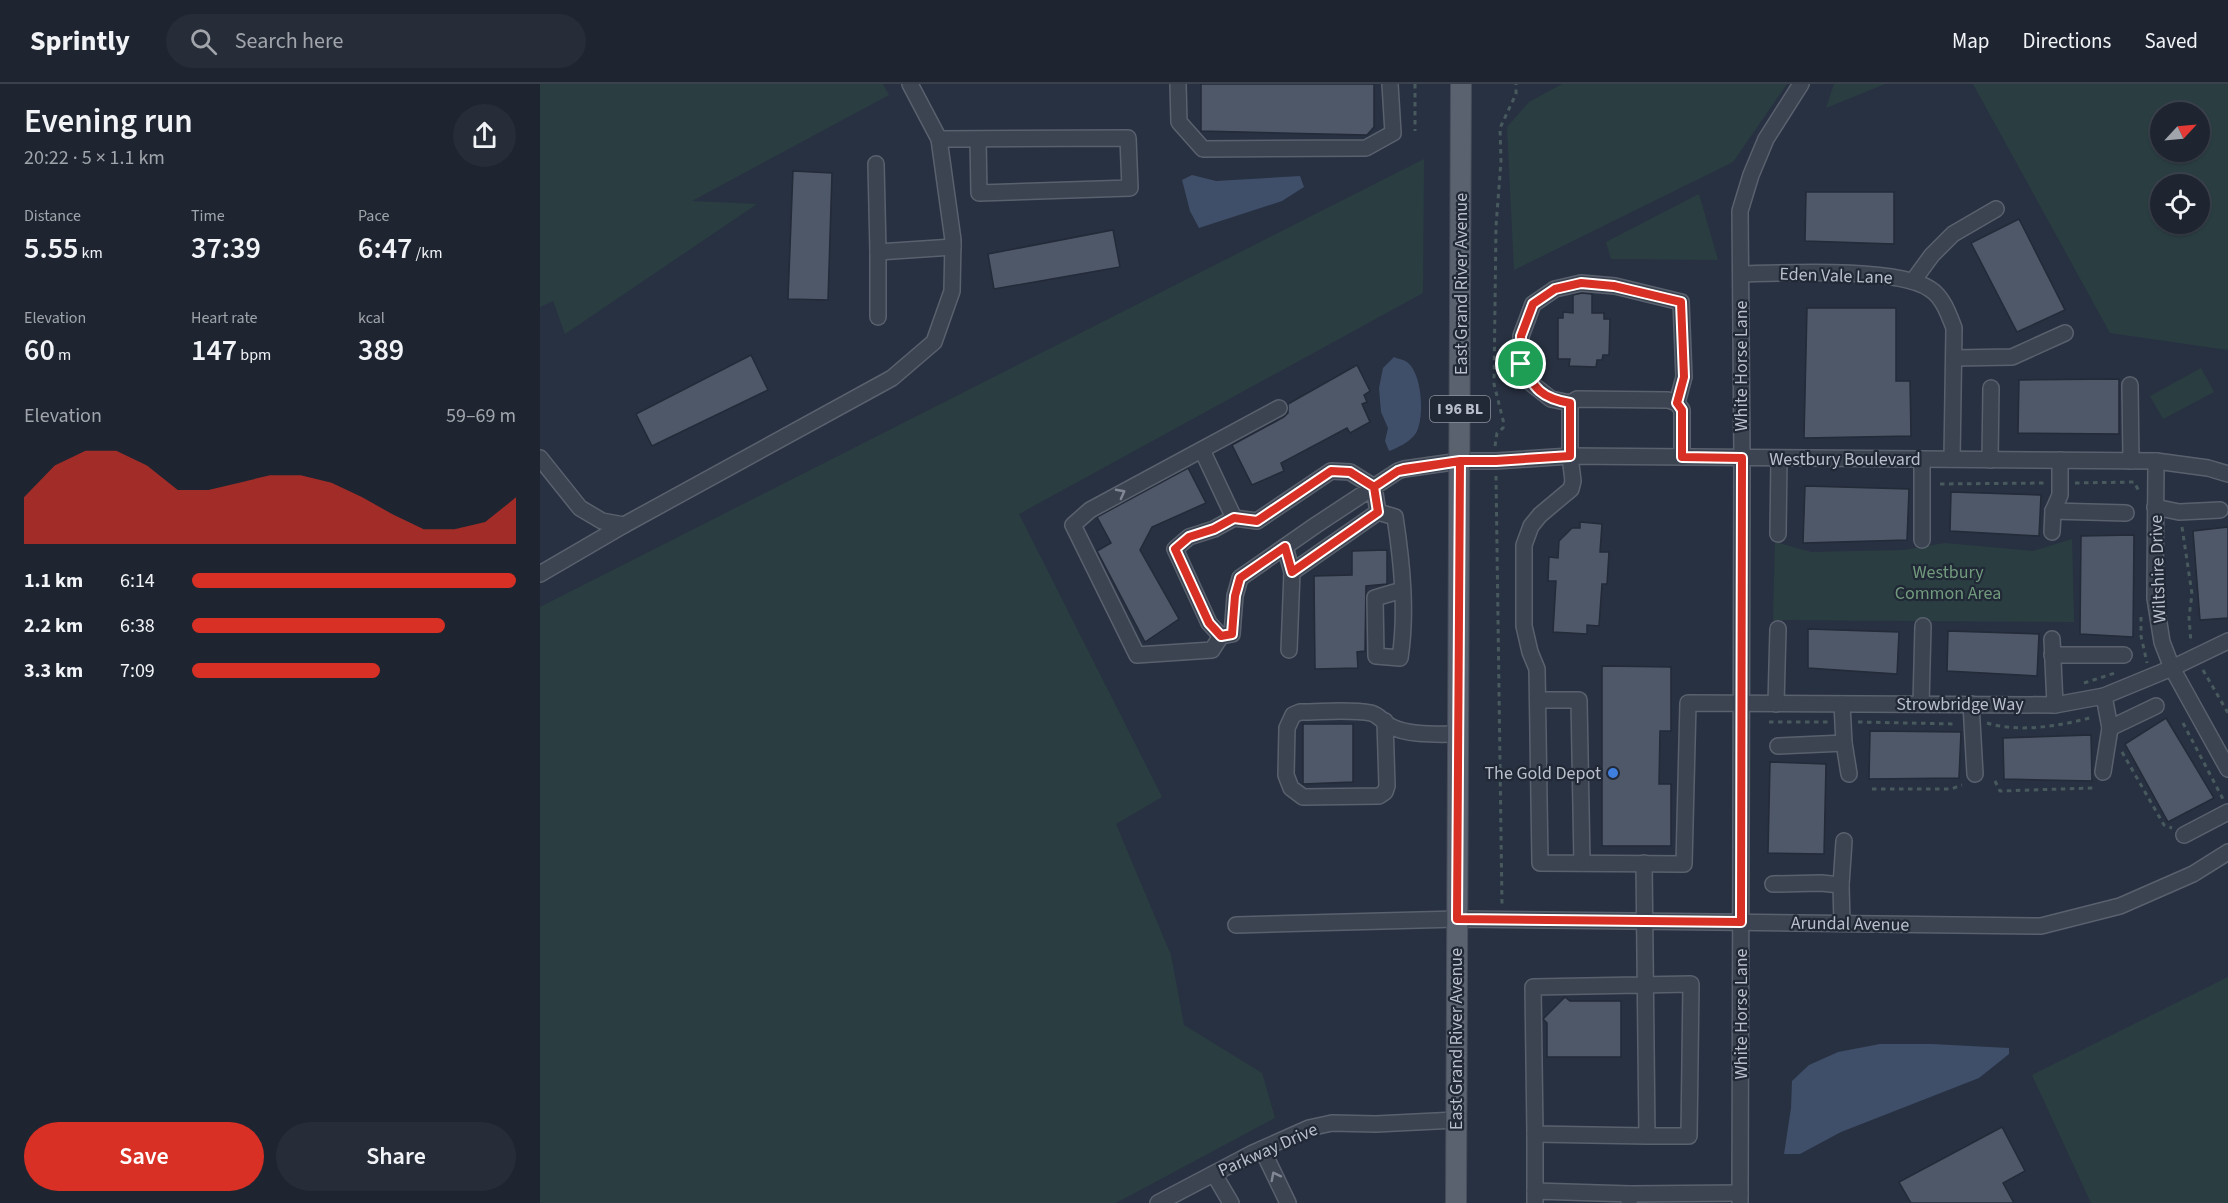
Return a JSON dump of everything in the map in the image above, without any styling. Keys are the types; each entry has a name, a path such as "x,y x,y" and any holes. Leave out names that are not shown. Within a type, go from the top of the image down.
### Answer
{"main road":[{"name":"East Grand River Avenue","path":"1456,1203 1460,734 1461,84"}],"street":[{"path":"540,574 624,525 892,378 934,342 952,291 953,247 939,139 910,84"},
{"path":"1178,84 1179,122 1203,149 1366,148 1393,133 1390,84"},
{"name":"White Horse Lane","path":"1740,1198 1742,458 1740,210 1766,139 1801,84"},
{"path":"939,139 1128,138 1130,188 979,193 978,139"},
{"path":"876,164 878,316"},
{"path":"1913,281 1932,255 1953,234 1996,209"},
{"path":"878,252 953,247"},
{"name":"Eden Vale Lane","path":"1741,273 1834,273 1887,276 1913,281 1931,289 1947,310 1954,328 1952,459"},
{"path":"1569,406 1551,399 1532,384 1521,364 1521,336 1533,304 1555,289 1581,283 1614,286 1681,302 1684,377 1677,403"},
{"path":"1955,358 2012,357 2065,333"},
{"path":"2130,385 2131,460"},
{"path":"1990,460 1991,388"},
{"path":"1647,1136 1644,863 1540,863 1538,669 1530,652 1524,626 1524,545 1540,514 1571,489 1573,481 1569,406 1577,399 1668,400 1677,403 1682,410 1682,457"},
{"path":"1279,408 1090,510 1073,525 1137,655 1212,650 1221,636 1209,623 1175,549 1189,537 1214,529 1234,518 1257,521 1331,471 1350,472 1374,487 1378,512"},
{"path":"1202,450 1234,518"},
{"name":"Westbury Boulevard","path":"1221,636 1232,634 1235,596 1240,578 1398,471 1460,461 1570,456 2131,460 2208,468 2228,474"},
{"path":"540,458 580,508 602,521 624,525"},
{"path":"1778,534 1779,458"},
{"path":"1922,459 1922,540"},
{"path":"2052,532 2053,511 2060,495 2060,460"},
{"name":"Wiltshire Drive","path":"2156,461 2155,598 2162,642 2172,668 2228,769"},
{"path":"2155,507 2179,512 2220,510"},
{"path":"2053,511 2126,513"},
{"path":"1292,572 1378,512"},
{"path":"1378,512 1395,517 1402,563 1402,590"},
{"path":"1285,547 1292,572 1289,650"},
{"path":"1921,704 1923,626"},
{"path":"1776,704 1779,629"},
{"path":"2052,639 2055,705"},
{"name":"Strowbridge Way","path":"1644,863 1683,864 1688,703 2055,705 2104,696 2172,668 2228,641"},
{"path":"2052,655 2125,662"},
{"path":"2103,772 2110,728 2104,696"},
{"path":"1538,700 1579,700 1582,863"},
{"path":"1842,704 1848,774"},
{"path":"1971,704 1975,774"},
{"path":"2110,728 2157,706"},
{"path":"1385,722 1388,778 1384,792 1380,796 1303,797 1291,788 1286,775 1287,728 1293,715 1300,712 1365,712 1373,714 1385,722 1390,726 1422,734 1460,734"},
{"path":"1778,746 1844,743"},
{"path":"2179,832 2228,812"},
{"path":"1842,923 1841,885 1845,841"},
{"name":"Arundal Avenue","path":"1236,925 1502,919 2041,926 2120,906 2193,874 2228,852"},
{"path":"1773,884 1841,885"},
{"path":"1535,1134 1689,1136 1691,984 1533,987 1535,1197 1740,1198"},
{"name":"Parkway Drive","path":"1158,1203 1262,1149 1309,1128 1332,1123 1376,1124 1456,1120"},
{"path":"1262,1149 1288,1203"},
{"path":"1214,1174 1231,1203"}],"path":[{"path":"1415,84 1415,131"},
{"path":"1496,442 1497,433 1504,424 1494,384 1500,128 1516,94 1516,84"},
{"path":"1496,478 1502,919"},
{"path":"1940,484 2134,482 2140,495"},
{"path":"2181,523 2192,594 2189,616 2192,649 2228,713"},
{"path":"2137,666 2148,662 2141,636 2141,608"},
{"path":"2080,684 2125,662"},
{"path":"2182,721 2222,798 2228,805"},
{"path":"1769,722 1938,725 1972,723"},
{"path":"2120,749 2164,825 2179,832"},
{"path":"1995,781 2000,791 2093,788"},
{"path":"1872,789 1951,789 1962,785"}],"green space":[{"path":"540,84 883,84 889,95 692,201 757,204 565,334 553,301 540,307"},
{"path":"1562,84 1787,84 1733,162 1514,270 1507,127 1529,102"},
{"path":"1834,84 1885,84 1826,108"},
{"path":"1973,84 2228,84 2228,350 2110,333"},
{"path":"1424,159 1423,293 1019,514 1162,797 1116,824 1171,955 1184,1025 1262,1073 1275,1118 1116,1203 540,1203 540,607"},
{"path":"1699,194 1718,260 1611,259 1606,242"},
{"path":"2201,368 2214,392 2163,419 2150,396"},
{"name":"Westbury Common Area","path":"2072,539 2074,622 1773,620 1775,542 1811,552 1904,550 1945,543 2033,551"},
{"path":"2228,977 2228,1203 2091,1203 2032,1075"}],"water":[{"path":"1192,175 1216,181 1300,176 1304,187 1282,201 1199,228 1190,211 1182,180"},
{"path":"1394,357 1405,361 1416,375 1421,406 1416,433 1404,444 1389,451 1385,441 1388,428 1381,412 1379,388 1383,368"},
{"path":"1880,1044 2009,1048 2009,1054 1979,1078 1841,1132 1800,1154 1784,1154 1791,1108 1792,1081 1809,1065 1838,1052"}],"building":[{"path":"1201,84 1374,84 1374,127 1367,135 1201,131"},
{"path":"793,171 832,173 828,300 788,299"},
{"path":"1806,192 1894,192 1894,244 1805,241"},
{"path":"2019,219 2065,310 2017,332 1971,243"},
{"path":"1113,230 1120,267 994,289 988,254"},
{"path":"1592,294 1592,313 1604,313 1604,319 1610,319 1609,355 1603,355 1602,360 1597,360 1596,367 1569,366 1570,359 1558,359 1558,318 1563,318 1563,312 1573,313 1573,295"},
{"path":"1807,308 1896,308 1896,381 1910,381 1911,436 1804,438"},
{"path":"751,355 768,390 652,446 636,414"},
{"path":"1357,365 1370,391 1364,395 1367,402 1362,404 1370,422 1350,433 1347,428 1281,463 1284,471 1252,485 1232,445 1284,417 1288,413 1288,404"},
{"path":"2119,379 2119,434 2018,433 2019,380"},
{"path":"1188,468 1206,503 1152,527 1140,550 1179,619 1145,642 1097,551 1111,543 1097,517"},
{"path":"1805,486 1909,489 1907,540 1803,543"},
{"path":"1951,492 2041,495 2039,536 1950,531"},
{"path":"1580,522 1602,524 1600,552 1609,552 1607,584 1602,584 1599,626 1587,625 1587,634 1553,632 1556,581 1548,581 1549,557 1558,558 1559,541 1572,528 1580,528"},
{"path":"2228,527 2228,618 2200,620 2193,531"},
{"path":"2134,535 2133,637 2080,634 2081,536"},
{"path":"1387,550 1387,584 1366,586 1365,651 1357,652 1358,668 1315,669 1314,576 1352,575 1352,551"},
{"path":"1808,629 1899,632 1897,674 1808,668"},
{"path":"1948,631 2039,634 2037,676 1947,671"},
{"path":"1602,666 1671,667 1671,731 1660,731 1659,784 1671,784 1671,846 1602,846"},
{"path":"2166,718 2214,798 2168,822 2125,744"},
{"path":"1303,724 1353,724 1353,782 1303,784"},
{"path":"1870,731 1961,732 1959,778 1869,779"},
{"path":"2091,735 2092,781 2004,779 2003,738"},
{"path":"1770,762 1826,764 1824,854 1768,853"},
{"path":"1565,997 1570,1001 1621,1001 1621,1057 1547,1057 1547,1023 1543,1019"},
{"path":"2002,1127 2025,1171 2003,1183 2014,1203 1911,1203 1899,1182"}],"place":[{"name":"The Gold Depot","path":"1613,773"}],"route":[{"path":"1521,364 1521,336 1533,304 1555,289 1581,283 1614,286 1681,302 1684,377 1677,403 1682,410 1682,457 1742,458 1741,922 1457,919 1460,461 1404,469 1398,471 1374,487 1378,512 1292,572 1285,547 1240,578 1235,596 1232,634 1221,636 1209,623 1175,549 1189,537 1214,529 1234,518 1257,521 1331,471 1350,472 1374,487 1404,469 1460,461 1570,456 1570,403 1551,399 1532,384 1521,364"}]}
